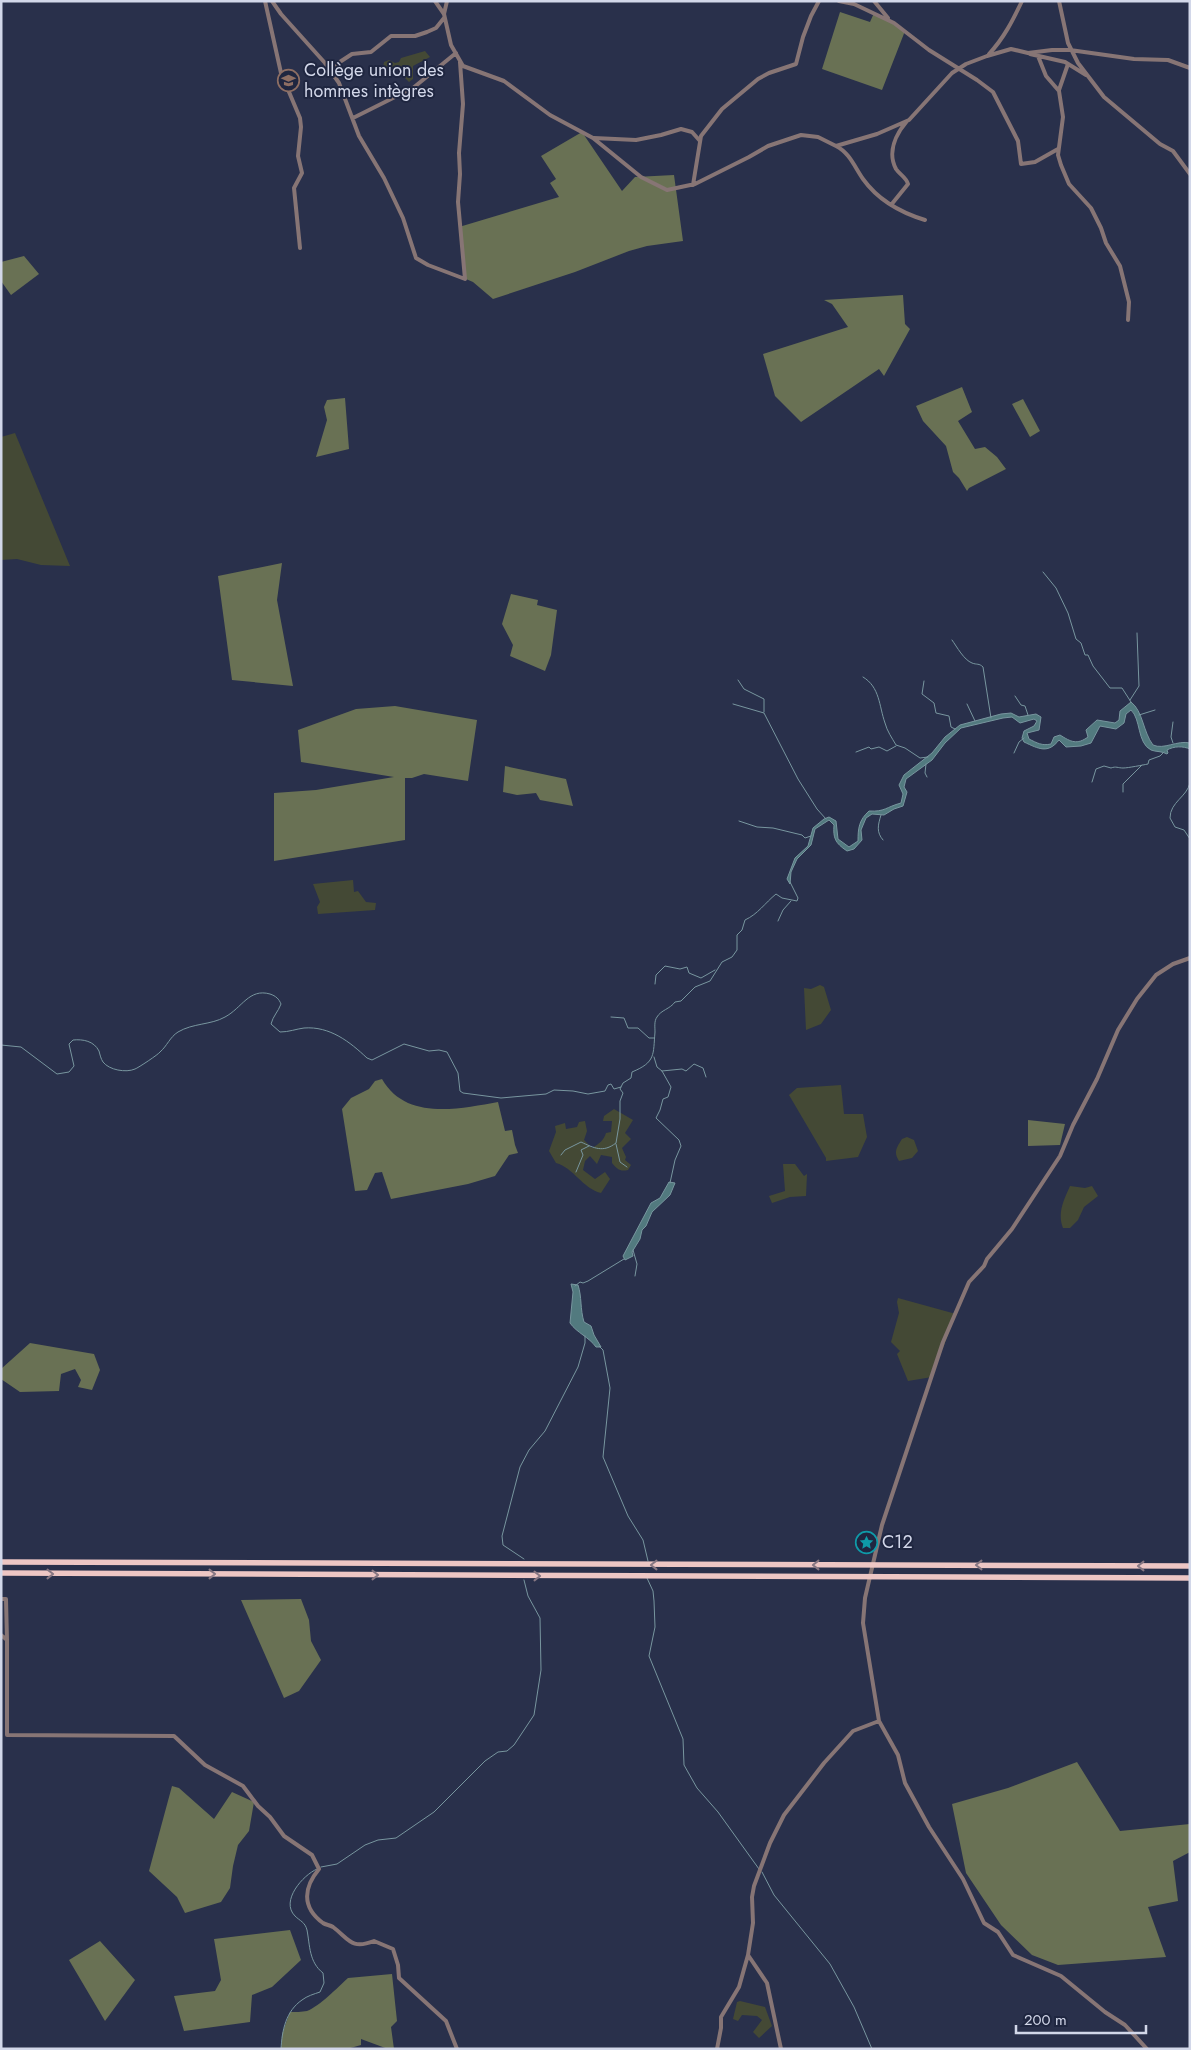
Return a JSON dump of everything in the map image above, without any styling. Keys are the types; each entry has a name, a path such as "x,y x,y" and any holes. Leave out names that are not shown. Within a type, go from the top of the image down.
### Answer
{"highway":[{"path":"1,1562 1190,1566"},
{"path":"1,1574 1190,1578"}],"street":[{"path":"265,1 281,73 302,127 298,156 302,172 294,188 300,248"},
{"path":"272,1 339,83 359,136 384,178 403,218 416,258 428,265 465,278 458,202 463,104 460,62 450,40 444,16 434,1"},
{"path":"329,69 352,54 371,52 391,36 415,36 436,28 444,16 447,1"},
{"path":"693,185 702,135 722,109 748,86 769,73 798,62 803,37 811,16 820,1"},
{"path":"839,1 854,4 894,24 929,50 977,80 997,96 1018,141 1021,164 1035,162 1058,149"},
{"path":"874,1 894,24"},
{"path":"987,56 1009,28 1022,1"},
{"path":"1059,1 1070,50 1104,97 1160,144 1173,152 1190,174"},
{"path":"891,205 908,184 908,181 896,168 893,153 896,134 934,91 959,68 987,56 1011,49 1068,64 1090,77"},
{"path":"1028,53 1070,50 1134,59 1168,60 1190,68"},
{"path":"353,118 413,88 456,53"},
{"path":"1038,56 1044,73 1059,90"},
{"path":"460,62 468,68 504,81 550,115 593,138 641,177 667,190 693,185 743,161 768,146 789,138 804,135 822,138 836,146 851,159 866,183 891,205 925,220"},
{"path":"1068,64 1059,90 1063,117 1058,149 1061,165 1069,184 1092,208 1106,243 1120,266 1129,302 1128,320"},
{"path":"836,146 877,134 909,120"},
{"path":"593,138 636,140 681,129 692,132 700,141"},
{"path":"1147,2049 1125,2025 1105,2012 1060,1976 1013,1955 998,1932 984,1923 963,1879 929,1826 905,1783 898,1755 879,1721 863,1623 870,1577 882,1525 944,1342 969,1282 984,1266 987,1259 1012,1228 1060,1156 1118,1030 1137,999 1156,975 1173,964 1190,958"},
{"path":"1,1599 6,1599 7,1735 174,1736 206,1765 243,1786 284,1836 312,1855 319,1868 312,1878 306,1895 307,1902 314,1915 323,1924 332,1926 349,1943 363,1945 374,1941 393,1949 398,1965 399,1978 446,2021 457,2049"},
{"path":"1,1635 6,1640"},
{"path":"717,2049 721,2017 739,1987 748,1955 753,1923 752,1897 754,1886 770,1843 784,1815 824,1763 854,1731 879,1721"},
{"path":"748,1955 767,1983 781,2049"}],"shaded area":[{"path":"840,12 870,22 874,13 905,31 882,90 822,69"},
{"path":"425,51 430,57 413,66 413,79 409,82 400,67 393,70 389,77 384,76 382,72 384,62 389,60 395,63 399,62 401,58"},
{"path":"582,132 622,191 635,177 674,175 683,241 647,246 629,251 575,272 493,299 473,282 466,279 459,227 559,197 550,183 556,179 541,156"},
{"path":"24,256 39,274 11,295 1,281 1,262"},
{"path":"903,295 905,324 910,329 884,376 879,369 801,422 775,396 763,354 848,327 832,304 824,300"},
{"path":"962,387 972,412 958,421 975,449 985,447 997,457 1006,469 969,488 967,491 953,472 946,446 923,421 916,406"},
{"path":"345,398 349,449 316,457 327,420 324,407 327,400"},
{"path":"1023,399 1040,431 1030,437 1012,404"},
{"path":"15,433 70,566 41,565 17,559 1,560 1,437"},
{"path":"282,563 277,600 293,686 232,680 218,576"},
{"path":"511,594 538,600 537,605 557,610 551,655 545,671 510,656 513,645 502,624"},
{"path":"1131,702 1141,716 1153,745 1162,746 1185,742 1190,743 1190,749 1173,748 1167,750 1167,754 1151,750 1143,742 1136,719 1131,710 1126,714 1124,723 1116,729 1100,726 1091,743 1081,746 1066,747 1059,740 1051,747 1043,749 1024,742 1022,738 1024,731 1034,726 1037,721 1034,719 1020,723 1012,717 1003,718 961,728 945,743 932,760 906,779 904,787 907,792 903,806 884,815 872,814 866,818 861,830 862,840 854,849 847,851 837,843 834,825 829,820 815,829 811,845 797,859 791,872 790,884 787,879 795,858 808,846 813,828 829,817 836,821 838,839 849,847 858,841 860,824 866,814 869,811 882,810 901,803 903,794 899,785 904,775 932,753 945,737 960,725 1001,714 1011,713 1019,717 1036,714 1041,717 1039,730 1027,733 1029,739 1048,745 1051,744 1054,737 1060,735 1077,742 1088,737 1086,730 1097,720 1115,723 1119,720 1120,711"},
{"path":"395,706 477,720 468,781 424,774 405,778 405,840 274,861 274,793 316,790 394,777 301,762 298,730 356,709"},
{"path":"505,766 566,779 573,806 540,800 536,793 517,795 503,792"},
{"path":"353,880 354,892 358,891 366,902 376,903 375,910 318,914 317,907 320,902 313,884"},
{"path":"820,985 824,987 831,1010 821,1024 806,1030 804,988 811,989"},
{"path":"382,1079 392,1092 405,1101 419,1107 450,1109 498,1102 505,1131 512,1130 518,1153 509,1155 495,1176 468,1184 391,1199 382,1172 375,1173 367,1190 355,1191 342,1109 351,1098 369,1089 375,1081"},
{"path":"841,1085 844,1114 863,1114 867,1137 858,1157 826,1161 789,1095 797,1088"},
{"path":"614,1109 633,1120 625,1133 631,1139 622,1148 626,1157 625,1160 631,1165 625,1171 617,1168 612,1163 612,1157 601,1155 597,1164 590,1156 585,1161 583,1170 595,1179 605,1172 610,1179 601,1193 588,1187 568,1169 556,1163 549,1151 556,1132 555,1126 565,1123 566,1129 577,1127 579,1122 585,1121 587,1131 584,1140 592,1148 603,1140 606,1133 611,1132 612,1121 603,1121 604,1116"},
{"path":"1028,1120 1065,1124 1060,1145 1028,1146"},
{"path":"907,1137 914,1140 918,1151 912,1158 899,1161 896,1150 902,1139"},
{"path":"783,1164 795,1164 804,1176 807,1174 806,1196 790,1197 772,1203 769,1196 785,1191"},
{"path":"669,1182 675,1183 670,1195 652,1212 632,1252 633,1256 625,1260 623,1256 651,1203 660,1198"},
{"path":"1070,1186 1085,1188 1092,1186 1098,1196 1084,1207 1078,1220 1070,1228 1063,1228 1061,1212"},
{"path":"571,1284 578,1285 584,1322 591,1326 601,1347 596,1347 570,1323 573,1292"},
{"path":"898,1298 956,1314 932,1377 908,1381 897,1354 900,1351 891,1342 899,1313"},
{"path":"30,1343 94,1354 100,1370 92,1390 78,1387 81,1380 75,1369 61,1374 59,1391 20,1392 1,1379 1,1369"},
{"path":"301,1599 309,1620 311,1641 321,1660 299,1691 284,1698 241,1600"},
{"path":"1077,1762 1120,1831 1190,1824 1190,1852 1173,1861 1178,1901 1148,1907 1166,1957 1058,1965 1032,1955 1001,1925 966,1873 952,1804 1008,1788"},
{"path":"172,1786 179,1788 214,1819 232,1792 254,1802 249,1831 238,1845 230,1888 221,1902 185,1913 177,1897 149,1871"},
{"path":"290,1930 301,1960 272,1987 252,1995 250,2022 184,2031 174,1996 215,1991 221,1980 214,1939"},
{"path":"100,1941 135,1980 105,2021 69,1960"},
{"path":"392,1974 397,2021 391,2027 394,2049 388,2049 361,2039 361,2045 347,2049 281,2049 282,2034 290,2012 312,2009 348,1978"},
{"path":"740,2001 765,2007 772,2026 759,2038 753,2032 762,2020 757,2016 742,2015 738,2021 733,2019 737,2002"}],"waterway":[{"path":"1043,572 1056,588 1068,613 1076,639 1081,643 1085,655 1088,655 1093,666 1110,688 1122,688 1131,702"},
{"path":"1130,700 1139,686 1137,633"},
{"path":"952,640 966,659 983,667 991,718"},
{"path":"863,677 869,681 876,691 886,726 896,745 905,748 920,758 928,757"},
{"path":"738,680 744,689 764,699 764,712"},
{"path":"924,681 922,694 934,703 936,713 949,716 951,727 955,729"},
{"path":"1015,696 1021,705 1025,706 1028,715"},
{"path":"733,704 764,713 798,779 817,809 826,819"},
{"path":"967,704 975,721"},
{"path":"1139,715 1155,710"},
{"path":"1173,722 1171,737 1173,743"},
{"path":"1014,753 1019,742 1024,738"},
{"path":"856,752 869,747 871,749 879,747 887,751 896,746"},
{"path":"1092,782 1096,769 1104,766 1123,768 1148,764 1149,760 1160,756 1164,752"},
{"path":"926,764 925,773 927,777"},
{"path":"1123,792 1123,784 1142,765"},
{"path":"1190,783 1186,792 1173,808 1170,818 1175,827 1184,830 1190,839"},
{"path":"881,815 878,828 883,840"},
{"path":"739,821 757,827 773,828 802,835 805,838 811,836"},
{"path":"561,1155 565,1150 581,1142 594,1148 603,1149 616,1143 620,1119 620,1101 623,1093 620,1089 623,1083 631,1078 632,1072 645,1065 652,1057 657,1017 675,1002 681,1001 695,987 710,981 722,962 732,957 737,950 737,935 742,930 745,920 758,912 776,894 782,898 797,901 798,898 790,882"},
{"path":"778,921 783,910 791,901"},
{"path":"655,984 656,975 665,966 680,969 687,967 689,973 701,978 715,970"},
{"path":"1,1045 21,1047 57,1074 69,1072 74,1066 69,1044 73,1040 84,1040 97,1048 106,1065 118,1070 127,1071 135,1069 159,1053 178,1032 190,1027 220,1020 251,996 263,993 274,996 281,1004 271,1024 280,1032 304,1028 331,1032 372,1060 404,1044 429,1051 439,1050 447,1052 458,1073 460,1091 463,1093 501,1098 546,1094 554,1090 588,1094 605,1091 608,1085 611,1084 614,1089 621,1087"},
{"path":"611,1017 624,1018 628,1028 638,1028 649,1038 654,1038"},
{"path":"654,1057 657,1067 662,1071 671,1087 668,1097 663,1099 656,1118 679,1140 681,1146 675,1160 670,1183"},
{"path":"662,1071 682,1069 686,1071 694,1064 703,1068 706,1077"},
{"path":"616,1144 620,1162 627,1167"},
{"path":"576,1172 583,1155 581,1150 589,1146"},
{"path":"633,1250 637,1264 635,1276"},
{"path":"575,1286 580,1282 588,1281 624,1259"},
{"path":"524,1559 503,1545 502,1536 520,1467 529,1450 545,1431 578,1367 585,1343 585,1336"},
{"path":"599,1346 603,1350 610,1388 603,1457 628,1516 643,1540 648,1561"},
{"path":"647,1578 653,1591 655,1627 649,1656 683,1739 684,1765 697,1788 718,1812 759,1869"},
{"path":"321,1867 337,1864 365,1845 378,1840 396,1838 434,1812 485,1761 498,1752 507,1751 514,1745 534,1715 541,1670 540,1618 528,1596 524,1580"},
{"path":"281,2049 282,2035 292,2010 304,1999 320,1992 324,1983 323,1973 318,1969 313,1959 306,1927 295,1916 291,1910 290,1903 295,1889 311,1872 317,1869"},
{"path":"762,1872 774,1895 830,1964 854,2007 872,2049"}],"place":[{"name":"Collège union des hommes intègres","path":"288,80"},
{"name":"C12","path":"866,1542"}]}
